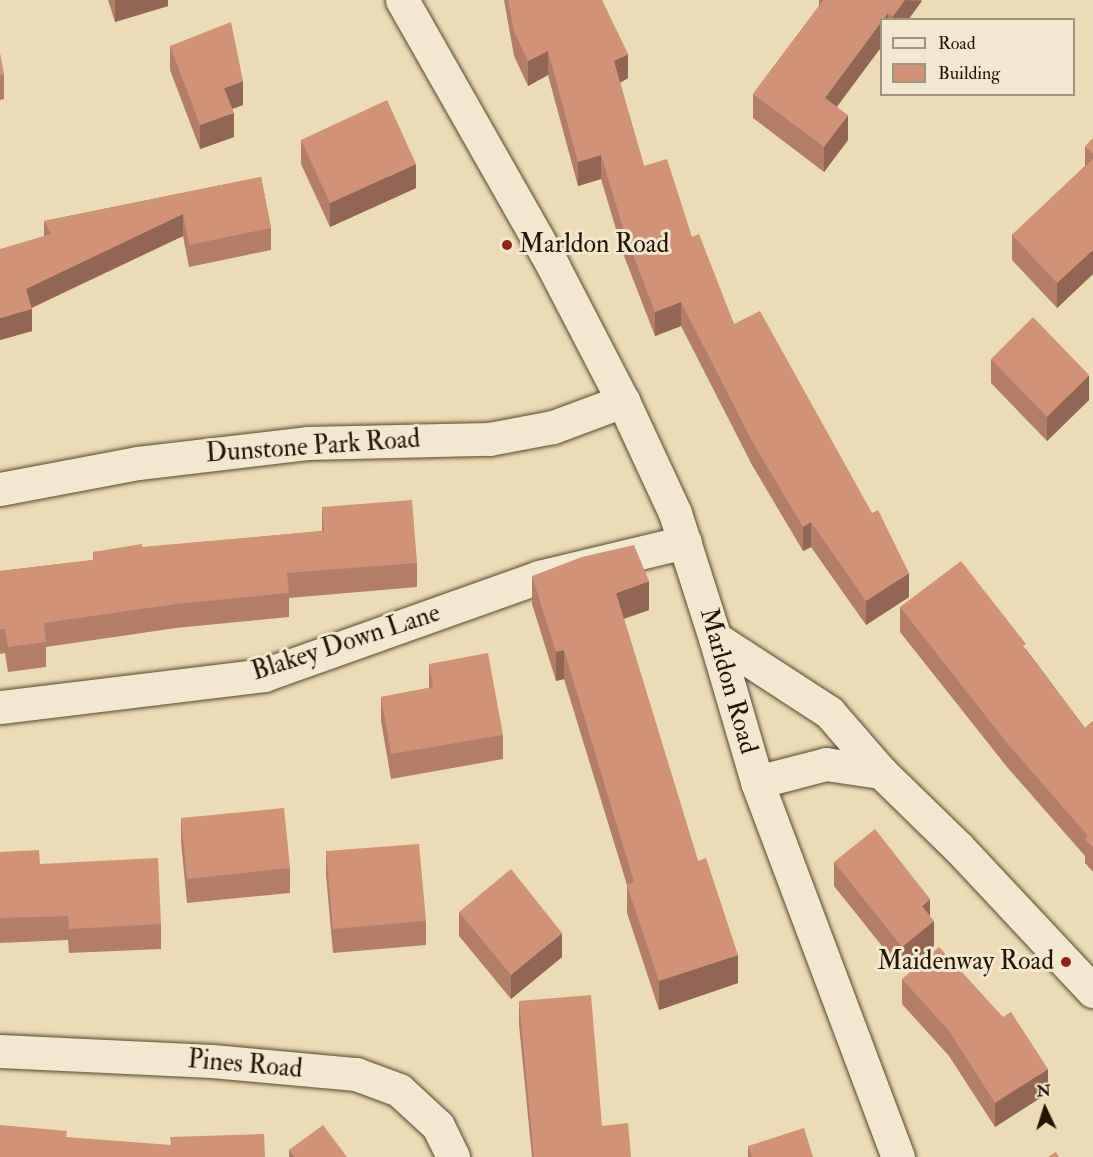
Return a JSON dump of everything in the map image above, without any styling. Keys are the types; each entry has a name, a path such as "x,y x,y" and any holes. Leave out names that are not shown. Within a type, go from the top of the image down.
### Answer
{"street":[{"name":"Marldon Road","path":"402,0 553,266 623,401 675,513 716,638 757,782 898,1157"},
{"name":"Dunstone Park Road","path":"0,489 138,463 307,443 489,439 553,427 623,401"},
{"name":"Blakey Down Lane","path":"0,707 264,675 539,577 684,542"},
{"path":"716,638 829,712 881,772 959,848 1093,991"},
{"path":"757,782 826,764 881,772"},
{"name":"Pines Road","path":"0,1050 212,1061 356,1074 399,1090 438,1126 453,1157"}],"building":[{"path":"508,0 602,0 628,54 614,61 644,166 667,159 692,237 699,234 734,324 760,311 872,513 878,510 909,573 866,601 811,522 803,527 752,441 681,302 655,312 624,231 601,155 578,162 548,51 528,61 514,32"},
{"path":"824,0 905,0 893,16 888,13 884,18 880,18 880,24 825,98 848,115 824,147 753,94"},
{"path":"231,22 243,81 224,88 234,113 200,125 170,46"},
{"path":"0,54 4,75 0,75"},
{"path":"387,100 416,164 330,203 301,140"},
{"path":"1093,138 1093,154 1085,147"},
{"path":"1093,159 1093,250 1057,283 1012,235"},
{"path":"261,177 271,228 189,245 183,214 26,289 32,309 0,318 0,249 51,234 44,221"},
{"path":"1033,317 1089,375 1047,417 991,359"},
{"path":"412,500 417,563 287,573 289,593 176,604 44,623 46,642 8,647 5,629 0,629 0,571 94,560 93,552 142,544 142,547 324,531 322,507"},
{"path":"634,545 649,581 616,593 698,861 706,858 738,955 659,981 627,885 634,882 564,650 556,652 532,576 582,557"},
{"path":"961,561 1026,644 1023,646 1085,728 1093,721 1093,848 1085,839 1088,836 1007,743 900,607"},
{"path":"488,653 503,735 391,754 381,697 433,687 429,664"},
{"path":"284,808 290,868 187,879 181,818"},
{"path":"875,829 930,899 922,906 934,921 902,947 834,862"},
{"path":"419,844 426,921 333,929 326,851"},
{"path":"39,850 40,864 158,858 161,924 69,929 68,916 0,918 0,852"},
{"path":"511,869 562,933 511,975 459,912"},
{"path":"939,947 1003,1017 1011,1012 1048,1069 995,1103 949,1031 902,979"},
{"path":"591,995 602,1126 628,1123 631,1157 534,1157 519,1001"},
{"path":"0,1125 67,1131 66,1137 171,1145 170,1137 264,1134 265,1157 0,1157"},
{"path":"323,1125 347,1157 295,1157 289,1150"},
{"path":"804,1128 813,1157 752,1157 748,1146"},
{"path":"1056,1152 1059,1157 1048,1157"}],"place":[{"name":"Marldon Road","path":"507,245"},
{"name":"Maidenway Road","path":"1066,962"}]}
